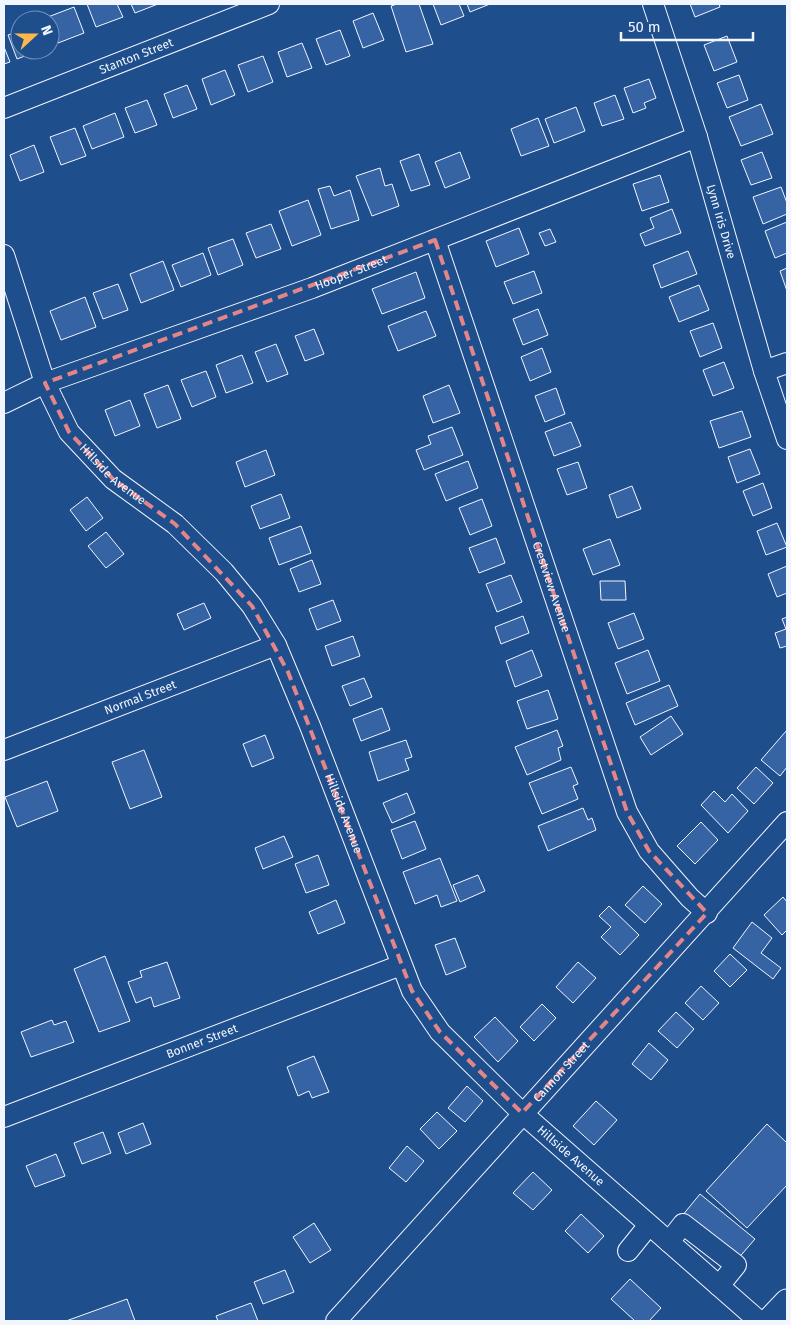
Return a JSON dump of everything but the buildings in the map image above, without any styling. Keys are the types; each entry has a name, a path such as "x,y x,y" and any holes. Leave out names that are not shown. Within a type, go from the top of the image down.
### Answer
{"main road":[{"path":"769,1321 787,1302"}],"street":[{"name":"Stanton Street","path":"4,108 269,4"},
{"name":"Lynn Iris Drive","path":"653,4 697,137 764,371 787,439"},
{"name":"Hooper Street","path":"4,403 45,383 312,288 697,137"},
{"name":"Crestview Avenue","path":"435,240 626,812 649,851 690,898 707,913"},
{"name":"Hillside Avenue","path":"4,255 45,383 69,432 113,479 175,524 224,572 252,606 276,645 361,855 412,991 440,1032 522,1113 759,1321"},
{"path":"764,371 787,363"},
{"name":"Normal Street","path":"4,750 276,645"},
{"name":"Cannon Street","path":"336,1321 522,1113 707,913 787,822"},
{"name":"Bonner Street","path":"4,1117 401,965"},
{"path":"669,1242 683,1224 736,1265 719,1286"},
{"path":"628,1251 649,1225"}],"highlighted area":[{"path":"435,240 627,812 649,851 707,913 522,1113 440,1032 412,991 288,672 252,606 175,524 113,479 69,432 45,383"}]}
